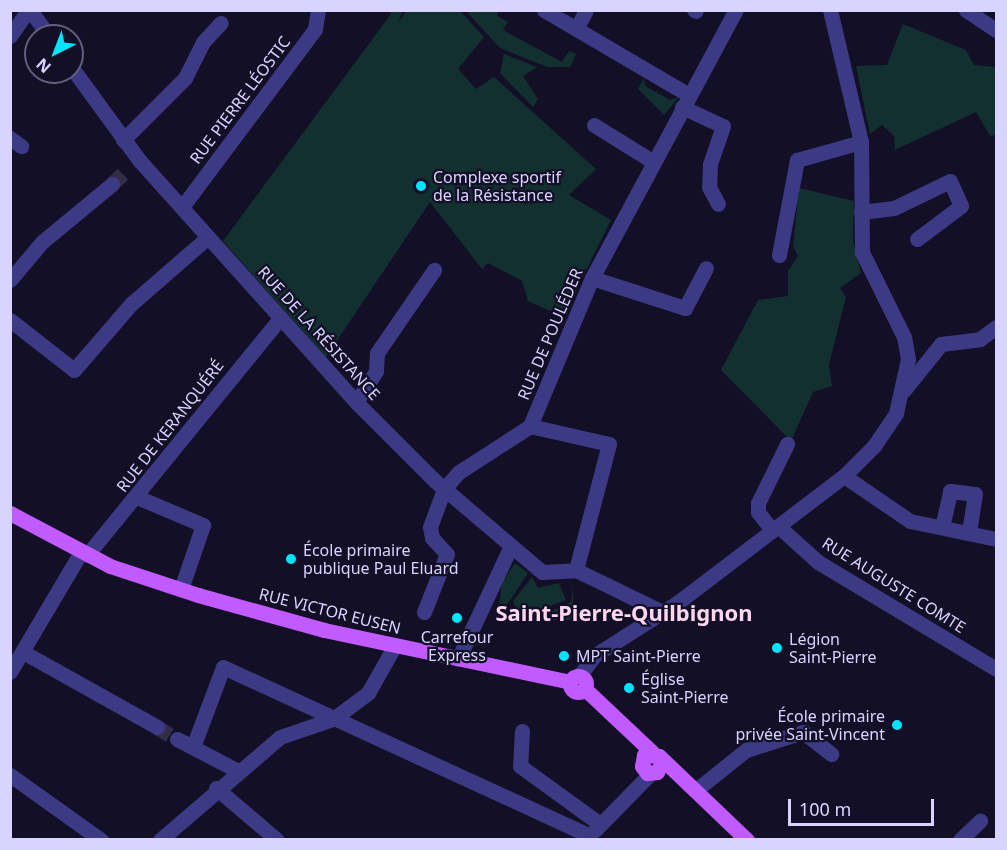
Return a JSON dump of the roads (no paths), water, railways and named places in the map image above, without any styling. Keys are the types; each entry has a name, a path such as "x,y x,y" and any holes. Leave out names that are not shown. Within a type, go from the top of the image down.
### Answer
{"main road":[{"name":"RUE VICTOR EUSEN","path":"10,513 84,554 181,589 458,660 578,682"},
{"path":"578,682 634,733 651,764 696,790 747,840"}],"street":[{"path":"10,36 29,10 40,24"},
{"name":"RUE PIERRE LÉOSTIC","path":"182,207 315,29 318,10"},
{"path":"544,10 723,126 710,164 709,187 718,204"},
{"path":"576,29 586,10"},
{"name":"RUE DE POULÉDER","path":"444,489 459,472 530,426 592,278 652,161 736,10"},
{"path":"830,10 861,142 861,212 865,267 904,337 904,390"},
{"path":"966,10 996,30"},
{"path":"123,140 185,78 203,42 220,23"},
{"name":"RUE DE LA RÉSISTANCE","path":"83,84 123,140 133,165 182,207 356,402 444,489 510,549 542,572 576,570"},
{"path":"594,125 652,161"},
{"path":"778,255 797,160 861,142"},
{"path":"861,212 894,208 950,181 961,206 917,239"},
{"path":"10,280 42,242 112,184"},
{"path":"10,320 74,370 130,304 208,237"},
{"path":"592,278 685,308 706,268"},
{"path":"356,402 376,371 377,353 434,270"},
{"name":"RUE DE KERANQUÉRÉ","path":"10,672 84,554 101,539 137,497 280,318"},
{"path":"578,682 595,655 662,612 844,476 887,430 904,390 941,344 980,339 996,327"},
{"path":"530,426 609,444 576,570 662,612"},
{"name":"RUE AUGUSTE COMTE","path":"787,444 758,503 758,512 818,562 996,669"},
{"path":"844,476 910,521 996,538"},
{"path":"424,612 447,554 432,537 430,527 444,489"},
{"path":"942,527 950,491 975,494 969,533"},
{"path":"137,497 203,525 181,589"},
{"path":"458,660 510,549"},
{"path":"160,840 236,770 280,737 333,719 376,684 395,645"},
{"path":"23,652 157,727"},
{"path":"193,747 223,667 333,719 592,833"},
{"path":"522,731 520,766 592,833"},
{"path":"696,790 746,750 803,732 831,754"},
{"path":"177,739 236,770"},
{"path":"592,833 651,764"},
{"path":"10,775 101,840"},
{"path":"216,788 277,840"},
{"path":"960,840 980,821"}],"tunnel":[{"path":"112,184 127,170"},
{"path":"157,727 177,739"}],"place":[{"name":"Complexe sportif de la Résistance","path":"421,186"},
{"name":"École primaire publique Paul Eluard","path":"291,559"},
{"name":"Carrefour Express","path":"457,618"},
{"name":"Légion Saint-Pierre","path":"777,648"},
{"name":"MPT Saint-Pierre","path":"564,656"},
{"name":"Église Saint-Pierre","path":"629,688"},
{"name":"École primaire privée Saint-Vincent","path":"897,725"}],"district":[{"name":"Saint-Pierre-Quilbignon","path":"624,613"}]}
